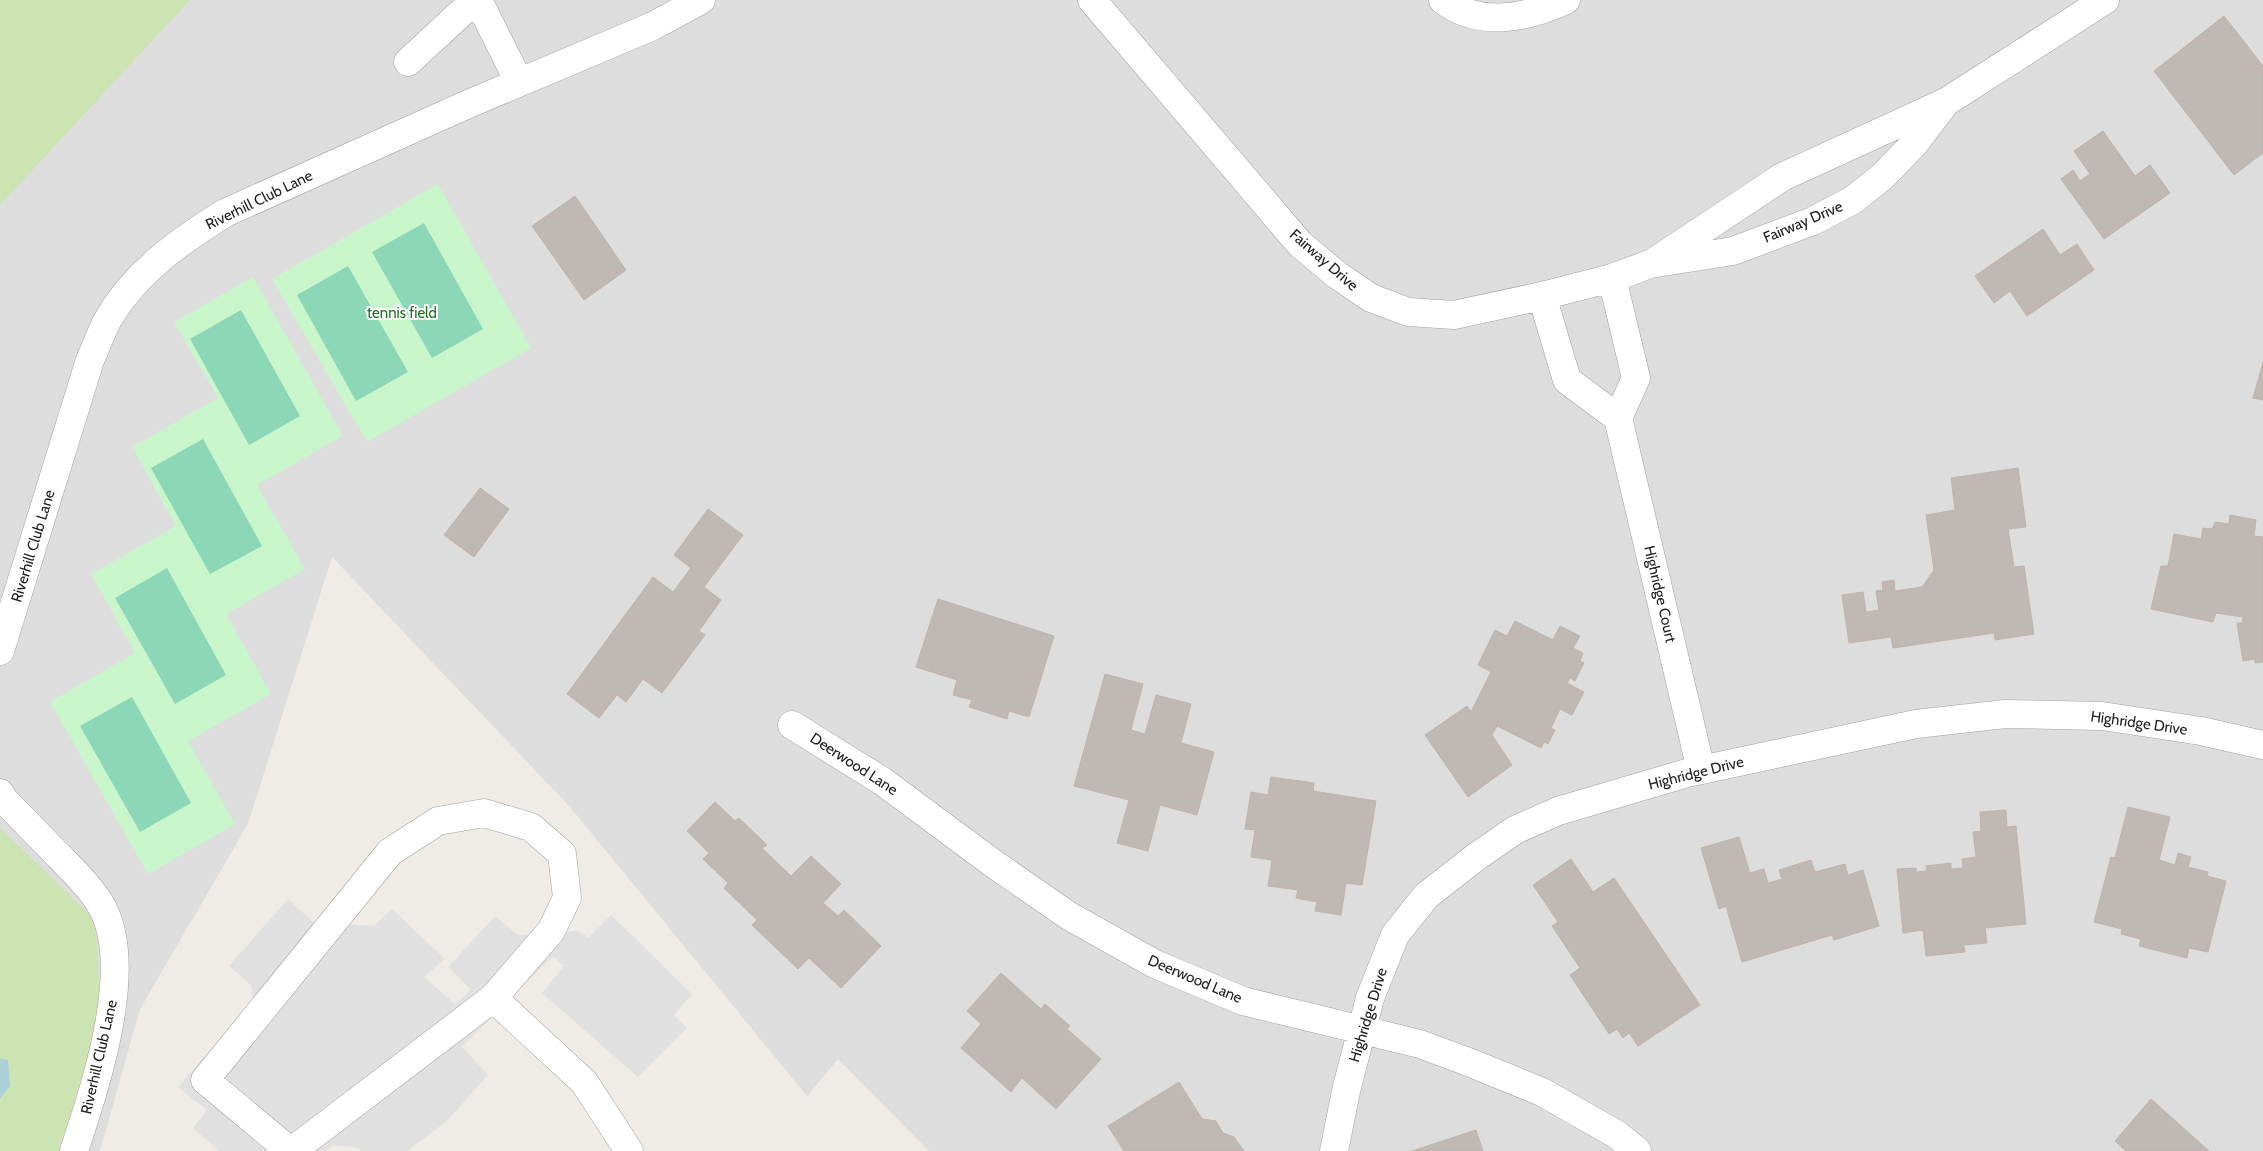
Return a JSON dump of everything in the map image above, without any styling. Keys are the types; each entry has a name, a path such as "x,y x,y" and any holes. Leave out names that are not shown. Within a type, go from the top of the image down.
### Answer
{"street":[{"path":"408,62 476,0 519,82"},
{"name":"Riverhill Club Lane","path":"0,652 90,360 108,321 131,287 176,246 225,213 519,82 653,26 702,0"},
{"name":"Fairway Drive","path":"1092,0 1300,244 1337,275 1371,298 1408,312 1454,314 1542,296 1612,278 1650,264 1733,251 1813,221 1853,200 1883,176 1914,144 1946,102"},
{"path":"1443,0 1451,6 1477,16 1506,18 1535,13 1566,0"},
{"name":"Fairway Drive","path":"1650,264 1782,177 1946,102 2105,0"},
{"path":"1542,296 1567,380 1618,418 1636,378 1612,278"},
{"name":"Highridge Court","path":"1618,418 1701,770"},
{"name":"Highridge Drive","path":"1334,1151 1346,1091 1370,998 1395,935 1426,896 1476,857 1515,830 1558,811 1701,770 1916,724 2005,714 2102,716 2201,731 2263,745"},
{"name":"Deerwood Lane","path":"792,725 882,781 994,864 1069,916 1155,964 1243,1001 1420,1044 1472,1063 1542,1092 1616,1134 1637,1151"},
{"name":"Riverhill Club Lane","path":"0,793 3,800 85,882 100,903 112,933 116,972 110,1020 74,1151"},
{"path":"484,813 531,827 562,854 567,898 551,931 493,998 291,1151 205,1080 390,852 438,821 484,813"},
{"path":"493,998 584,1082 629,1151"}],"shaded area":[{"path":"0,0 2263,0 2263,1151 929,1151 838,1059 807,1096 570,807 332,557 248,824 140,1009 100,1151 0,1151"},
{"path":"288,899 313,922 374,926 392,909 445,959 424,977 455,1004 471,990 448,967 495,916 518,935 579,931 588,938 611,915 692,994 674,1015 687,1028 638,1077 542,993 564,966 553,956 462,1047 488,1075 447,1121 407,1151 361,1151 358,1148 333,1145 325,1151 219,1151 193,1128 207,1110 178,1087 252,1003 252,986 229,966"}],"green space":[{"path":"0,0 190,0 0,205"},
{"name":"tennis field","path":"438,184 531,348 367,442 272,279"},
{"path":"424,223 483,329 432,358 372,252"},
{"path":"348,266 408,372 356,401 297,295"},
{"path":"253,277 343,436 257,485 305,569 226,614 271,694 188,741 235,824 148,874 50,702 135,653 91,574 176,526 132,447 218,398 174,322"},
{"path":"241,310 300,416 249,445 190,339"},
{"path":"203,439 262,546 210,574 151,468"},
{"path":"167,568 226,675 175,704 115,598"},
{"path":"132,697 191,803 140,832 80,726"},
{"path":"0,828 95,920 101,1012 60,1151 0,1151"}],"water":[{"path":"0,1058 8,1060 10,1086 0,1099"}],"building":[{"path":"2224,16 2263,66 2263,153 2234,175 2154,71"},
{"path":"2103,131 2135,176 2150,165 2170,193 2104,239 2061,179 2073,170 2080,181 2090,174 2074,151"},
{"path":"575,196 626,270 584,300 532,226"},
{"path":"2043,229 2060,255 2077,244 2094,270 2027,316 2010,291 1994,303 1975,276"},
{"path":"2263,362 2263,400 2253,398"},
{"path":"2018,468 2026,527 2008,529 2014,567 2024,566 2034,634 1995,640 1994,633 1893,648 1891,637 1849,643 1842,595 1863,592 1866,612 1879,610 1876,591 1883,590 1882,582 1894,580 1895,591 1922,587 1934,570 1926,515 1955,510 1951,478"},
{"path":"480,488 509,509 474,557 444,535"},
{"path":"708,509 743,535 704,587 721,600 699,631 705,635 662,693 643,679 626,702 617,695 599,718 567,694 653,577 673,592 691,568 674,555"},
{"path":"2230,515 2256,520 2254,536 2263,537 2263,662 2255,663 2255,659 2243,661 2237,623 2242,623 2243,617 2216,613 2213,622 2151,609 2161,566 2168,566 2174,534 2201,539 2203,528 2212,529 2215,522 2229,524"},
{"path":"938,599 1054,636 1029,717 1009,711 1007,719 969,707 972,700 953,695 957,680 916,667"},
{"path":"1515,621 1553,640 1560,626 1580,636 1573,648 1583,653 1580,661 1584,663 1575,681 1570,678 1567,683 1584,692 1572,715 1560,709 1551,728 1555,730 1548,744 1544,742 1541,748 1497,726 1492,735 1512,765 1468,797 1425,735 1467,706 1471,712 1491,672 1478,665 1495,630 1507,636"},
{"path":"1105,674 1143,684 1131,730 1145,734 1156,695 1191,704 1181,743 1214,752 1197,815 1160,805 1148,851 1117,843 1129,800 1074,786"},
{"path":"1271,777 1314,783 1313,791 1376,801 1362,885 1346,883 1341,915 1315,911 1317,902 1296,898 1298,890 1268,886 1272,860 1251,857 1255,830 1245,829 1251,792 1268,795"},
{"path":"715,802 735,821 739,818 767,845 762,848 791,876 811,856 841,884 823,903 838,916 844,910 881,946 841,988 809,958 798,969 752,925 757,920 724,888 728,883 703,859 709,853 687,831"},
{"path":"2128,807 2170,817 2159,860 2175,865 2178,853 2191,857 2188,867 2208,872 2207,876 2226,881 2208,952 2189,948 2187,958 2139,946 2141,939 2121,934 2122,929 2094,922 2111,857 2115,858"},
{"path":"2006,810 2007,827 2016,826 2026,924 1985,928 1987,943 1964,945 1965,952 1926,956 1923,930 1903,933 1897,869 1916,868 1916,872 1927,871 1926,866 1951,863 1951,869 1963,868 1962,859 1976,857 1973,832 1981,831 1980,812"},
{"path":"1739,837 1750,873 1764,869 1768,883 1782,879 1779,870 1811,860 1815,872 1845,864 1848,875 1863,870 1879,926 1834,940 1832,935 1742,962 1726,906 1719,909 1701,848"},
{"path":"1571,859 1593,892 1614,878 1700,1005 1638,1046 1629,1033 1623,1038 1617,1029 1609,1034 1570,975 1580,968 1552,926 1558,922 1533,885"},
{"path":"1001,973 1041,1009 1045,1004 1070,1026 1067,1029 1101,1059 1056,1109 1022,1078 1011,1092 961,1048 981,1024 967,1011"},
{"path":"1179,1082 1202,1119 1216,1121 1223,1133 1234,1137 1244,1151 1124,1151 1108,1126"},
{"path":"2151,1099 2209,1151 2126,1151 2115,1141"},
{"path":"1476,1130 1483,1151 1412,1151"}]}
